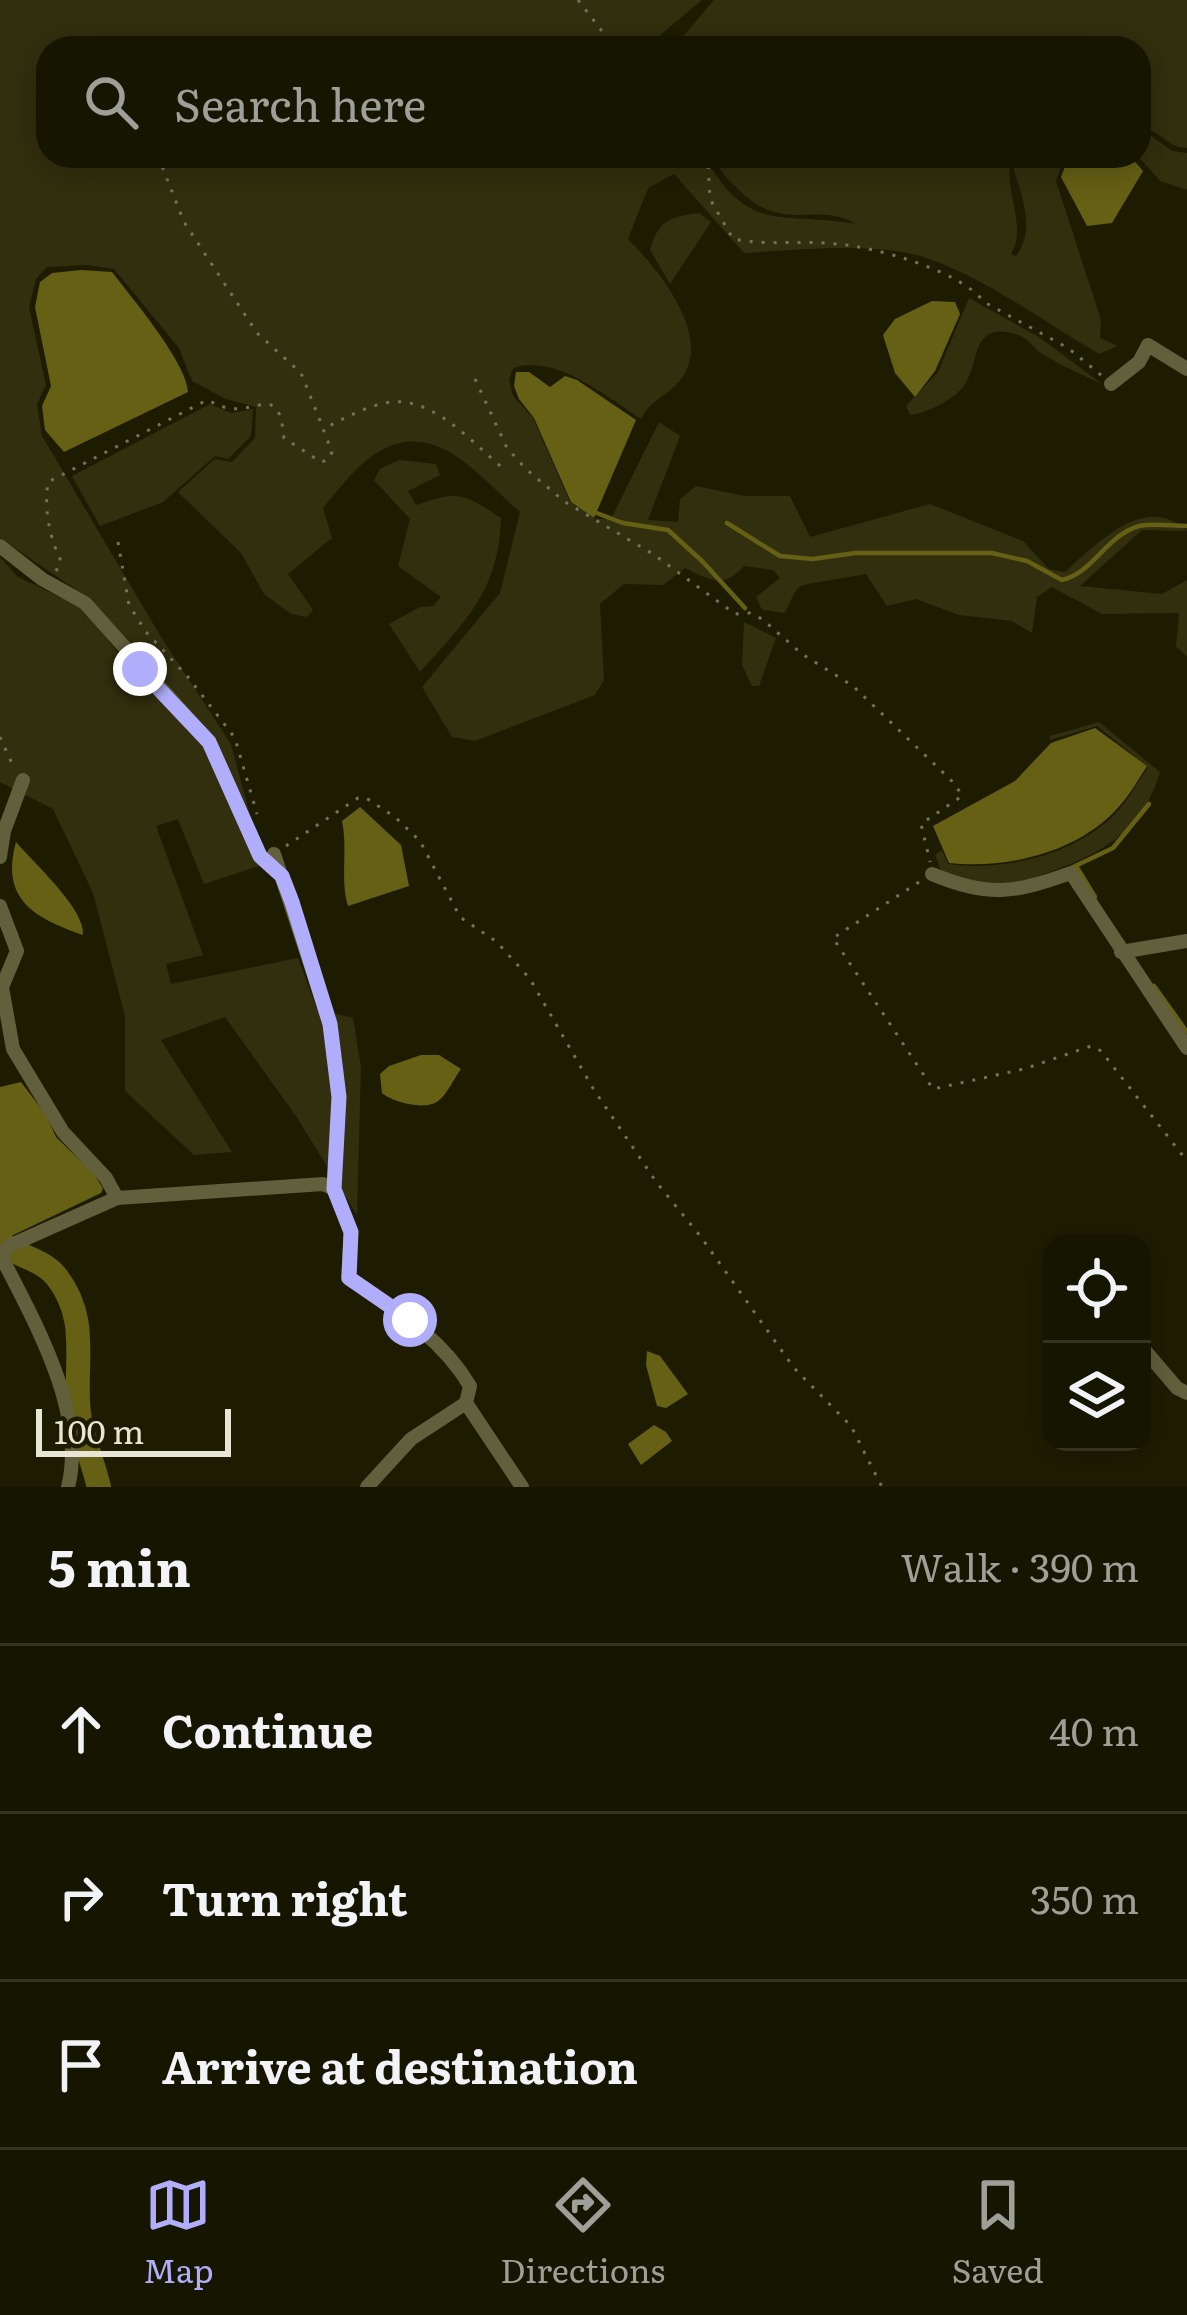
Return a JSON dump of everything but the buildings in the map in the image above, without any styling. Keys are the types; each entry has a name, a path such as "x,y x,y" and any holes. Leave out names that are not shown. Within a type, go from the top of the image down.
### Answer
{"street":[{"path":"1111,383 1139,362 1148,345 1187,369"},
{"path":"0,547 85,603 209,742 260,856 282,876"},
{"path":"0,856 23,780"},
{"path":"274,854 330,1024 339,1097 334,1189 351,1232 349,1278 442,1348 470,1386 466,1403 411,1439 367,1487"},
{"path":"932,874 968,889 993,892 1071,873 1187,1048"},
{"path":"0,907 17,951 2,987 13,1049 63,1132 106,1178 117,1198"},
{"path":"1121,952 1187,940"},
{"path":"68,1487 74,1462 49,1351 1,1256 7,1249 117,1198 323,1184 334,1189"},
{"path":"1151,1358 1187,1393"},
{"path":"466,1403 522,1487"}],"path":[{"path":"578,0 606,36"},
{"path":"26,566 56,571 61,560 51,540 48,482 197,403 207,400 235,409 265,401 282,418 284,438 321,462 332,452 301,373 257,333 184,221 163,168"},
{"path":"708,168 710,199 734,239 760,244 840,244 947,272 975,290 984,302 1068,348 1111,383"},
{"path":"475,379 506,448 552,491 673,567 734,614 762,619 802,654 853,686 955,784 962,796 920,824 932,874 833,938 933,1089 1024,1070 1091,1046 1101,1051 1187,1161"},
{"path":"323,429 357,412 403,401 442,417 505,470"},
{"path":"118,542 129,605 235,738 258,818"},
{"path":"0,737 23,780"},
{"path":"274,854 358,798 366,798 420,841 460,917 497,942 530,979 657,1183 794,1368 851,1426 882,1487"}],"shaded area":[{"path":"0,0 702,0 659,36 36,36 36,168 712,168 737,199 753,209 787,218 856,224 827,215 772,211 742,193 719,168 1010,168 1017,230 1011,254 1016,256 1026,224 1013,168 1061,168 1056,181 1101,320 1100,338 1118,346 1099,354 989,286 920,256 856,248 744,253 674,174 648,188 628,239 665,282 685,318 691,354 682,379 641,419 597,389 546,367 513,368 509,380 513,396 533,418 570,502 595,519 622,519 612,517 659,422 680,436 648,520 678,522 680,499 696,486 744,496 790,496 810,537 930,504 1023,541 1049,569 1065,572 1123,526 1155,517 1171,520 1187,531 1142,530 1080,586 1162,594 1187,580 1187,657 1176,646 1179,613 1102,614 1052,587 1037,597 1032,633 1012,621 959,615 916,599 887,606 866,574 799,587 785,613 762,610 756,597 780,578 773,570 744,566 730,578 716,580 685,568 663,585 624,584 600,604 604,680 595,695 475,741 452,737 422,687 500,593 520,512 451,453 432,444 391,446 362,464 323,508 332,538 288,574 313,610 307,617 291,614 264,594 241,553 178,492 215,459 232,462 255,438 256,407 226,399 192,381 179,348 114,269 87,265 47,267 36,279 29,307 46,385 37,404 42,436 161,637 231,744 255,834 212,737 87,597 0,538"},
{"path":"714,0 1187,0 1187,148 1151,130 1151,36 683,36"},
{"path":"1151,136 1172,151 1187,153 1187,190 1160,181 1149,168"},
{"path":"1064,168 1143,171 1112,223 1087,226 1061,177"},
{"path":"699,213 711,222 670,284 650,250 653,240 667,222"},
{"path":"112,272 169,348 188,392 64,452 45,430 42,406 51,386 35,307 40,282 52,273"},
{"path":"969,298 1039,337 1102,384 1044,355 1020,336 1001,331 984,338 961,390 941,404 910,415 906,406 938,372"},
{"path":"932,301 955,302 960,314 935,371 915,397 895,373 883,335 895,319"},
{"path":"516,372 529,372 550,387 565,376 577,380 636,420 594,518 571,502 534,418 519,399"},
{"path":"210,404 231,413 253,409 251,436 228,459 215,456 163,502 100,526 72,476"},
{"path":"399,460 436,464 440,475 408,491 416,505 460,497 501,518 487,585 465,620 420,672 389,624 420,607 433,606 441,597 398,566 410,519 374,480 380,469"},
{"path":"0,557 18,577 81,607 138,677 205,745 259,866 204,884 178,819 156,826 203,955 166,964 171,984 298,958 317,1009 353,1018 361,1067 357,1215 296,1116 225,1017 161,1040 232,1152 194,1155 125,1091 125,1016 93,893 53,809 0,782"},
{"path":"744,622 776,638 759,686 752,686 742,665"},
{"path":"1099,722 1160,772 1130,826 1083,858 1021,882 983,884 942,873 935,855 942,850 948,864 1014,862 1060,850 1100,828 1116,813 1148,767 1097,726 1050,740 1050,736"},
{"path":"1095,728 1147,766 1114,812 1079,839 1037,856 949,863 933,826 1015,781 1051,743"},
{"path":"360,807 401,845 409,886 348,906 342,821"},
{"path":"16,842 68,900 83,935 26,904 13,879"},
{"path":"421,1055 439,1055 461,1069 441,1098 418,1105 382,1093 380,1074"},
{"path":"21,1082 56,1137 103,1188 5,1239 0,1236 0,1087"},
{"path":"647,1351 660,1356 688,1394 666,1408 657,1406"},
{"path":"654,1425 672,1441 641,1465 628,1444"}],"waterway":[{"path":"594,512 623,523 668,530 745,608"},
{"path":"727,523 780,556 992,553 1027,561 1062,580 1083,570 1118,537 1139,526 1187,526"},
{"path":"1071,868 1113,848 1149,804"},
{"path":"1076,866 1095,897"},
{"path":"1154,986 1187,1032"},
{"path":"0,1242 50,1270 74,1309 79,1414 99,1487"}],"route":[{"path":"140,669 209,742 260,856 282,876 330,1024 339,1097 334,1189 351,1232 349,1278 410,1320"}]}
